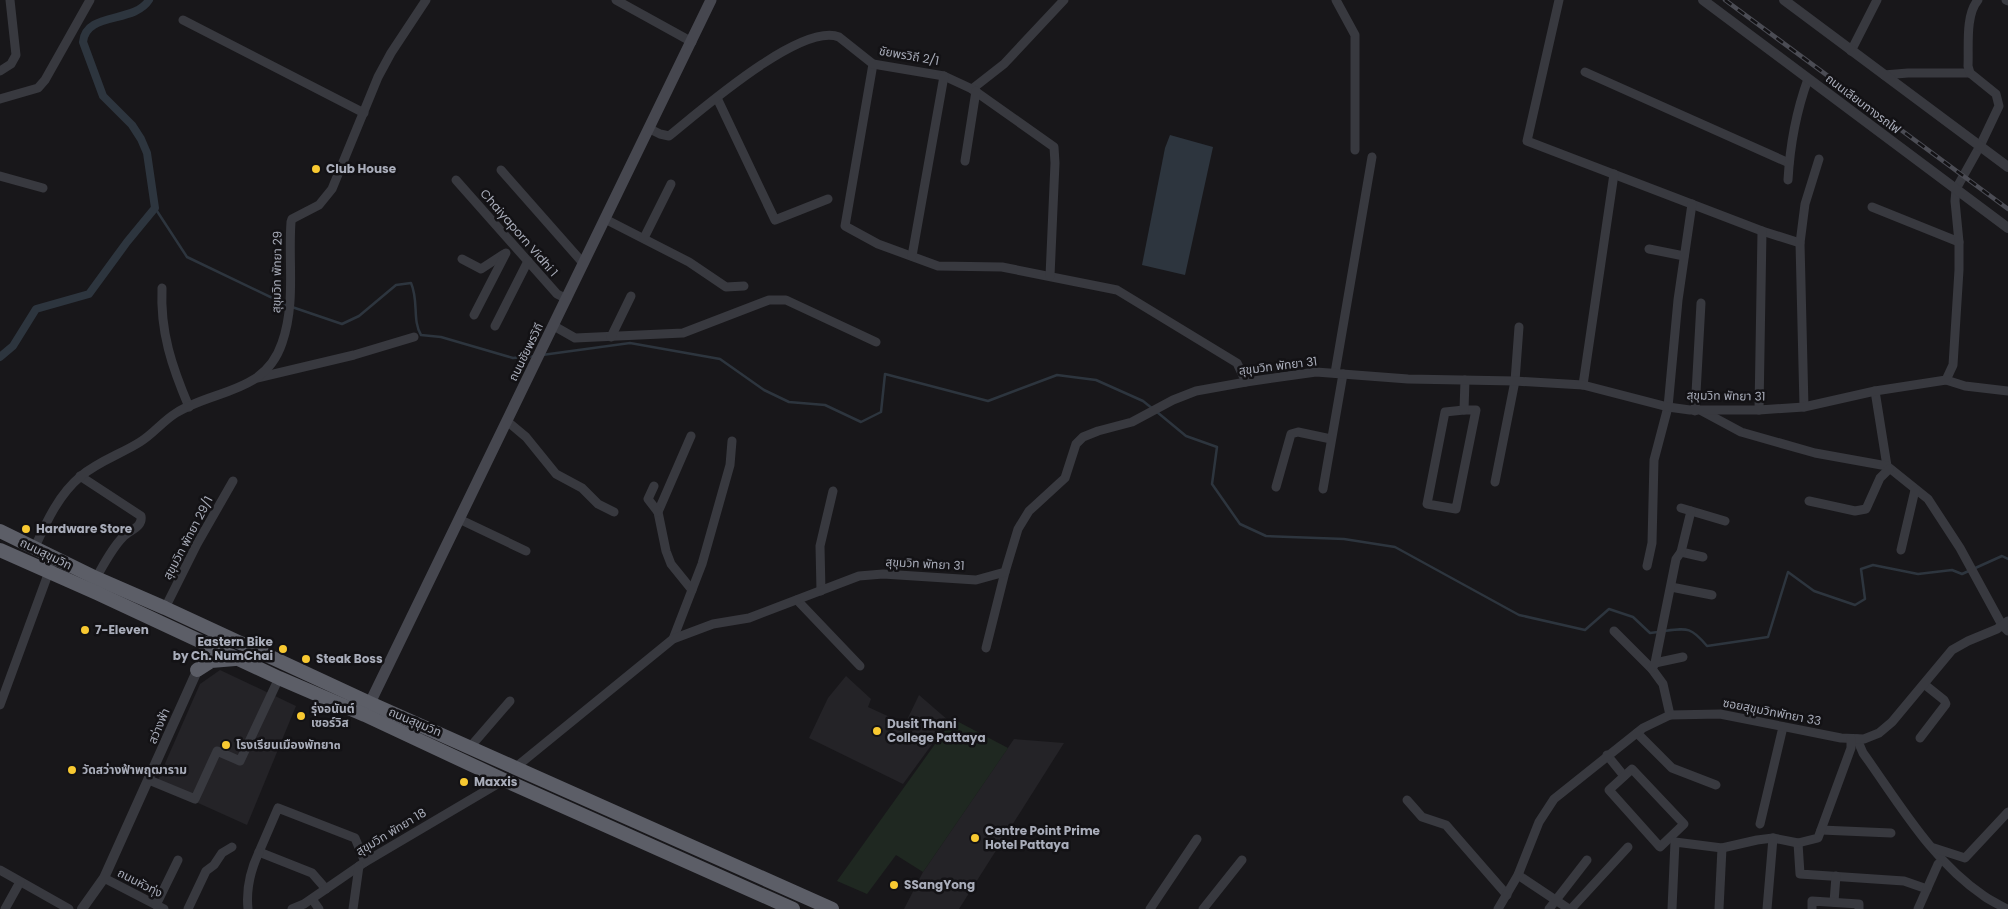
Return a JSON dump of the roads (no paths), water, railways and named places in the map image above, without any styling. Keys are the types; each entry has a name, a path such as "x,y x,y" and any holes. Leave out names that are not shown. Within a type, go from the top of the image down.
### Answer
{"highway":[{"name":"ถนนสุขุมวิท","path":"0,532 96,578 215,630 504,780 793,909"},
{"name":"ถนนสุขุมวิท","path":"0,550 279,678 470,746 832,909"},
{"path":"197,670 211,661 238,659"}],"main road":[{"name":"ถนนชัยพรวิถี","path":"367,709 508,422 711,0"}],"street":[{"path":"0,71 11,64 16,55 10,0"},
{"path":"0,99 38,88 45,80 90,0"},
{"name":"สุขุมวิท พัทยา 29","path":"34,549 62,497 80,476 96,465 140,442 175,413 238,388 257,378 272,361 282,344 289,315 292,219 319,205 332,188 378,77 390,53 426,0"},
{"path":"616,0 692,42"},
{"path":"965,161 974,90 1004,64 1064,0"},
{"path":"1336,0 1355,35 1355,150"},
{"path":"1559,0 1527,141 1800,243"},
{"name":"ถนนเลียบทางรถไฟ","path":"1702,0 2008,228"},
{"path":"1784,0 2008,167"},
{"path":"1798,0 1799,11"},
{"path":"1851,51 1876,0"},
{"path":"1978,0 1970,17 1968,66 1970,73 1996,94 1999,106 1980,146 1956,189 1959,270 1953,365 1946,380 1966,386 2008,391"},
{"path":"183,20 364,113"},
{"name":"ชัยพรวิถี 2/1","path":"650,129 669,136 716,98 786,49 817,36 834,35 873,64 944,76 974,90 1054,147 1050,276"},
{"path":"873,64 845,226 878,244 938,266 1002,267 1117,290 1237,363 1246,382"},
{"path":"1585,72 1789,163"},
{"path":"1884,75 1970,73"},
{"path":"912,256 944,76"},
{"path":"1788,180 1791,138 1808,79"},
{"path":"716,98 775,220 828,198"},
{"path":"1323,489 1372,157"},
{"path":"1804,408 1800,243 1805,204 1819,159"},
{"path":"501,170 583,263"},
{"path":"1583,385 1614,174"},
{"path":"0,176 43,188"},
{"name":"Chaiyaporn Vidhi 1","path":"456,180 557,294 567,299"},
{"path":"644,238 671,184"},
{"path":"1646,566 1652,544 1654,460 1668,407 1678,300 1692,204"},
{"path":"1872,207 1959,242"},
{"path":"606,219 689,262 726,287 744,286"},
{"path":"1759,410 1762,230"},
{"path":"462,258 481,269 514,246"},
{"path":"1649,249 1684,256"},
{"path":"474,315 506,252"},
{"path":"494,326 528,262"},
{"path":"162,288 162,328 178,382 189,406"},
{"path":"611,337 631,296"},
{"path":"554,326 575,338 683,333 769,300 786,300 876,342"},
{"path":"1701,302 1698,410 1741,432 1815,453 1888,468 1928,499 2006,626"},
{"path":"1495,482 1515,381 1519,327"},
{"path":"257,378 354,355 414,337"},
{"name":"สุขุมวิท พัทยา 31","path":"516,767 673,639 713,624 749,618 859,576 883,574 976,580 1005,572 1018,529 1029,511 1065,478 1076,444 1083,437 1132,422 1167,403 1196,391 1316,372 1408,379 1515,381 1583,385 1668,407 1698,410 1759,410 1804,408 1875,391 1946,380"},
{"path":"1464,410 1465,380"},
{"path":"1808,501 1855,511 1866,509 1880,478 1888,468 1875,391"},
{"path":"1464,410 1476,410 1456,509 1427,504 1446,412 1464,410"},
{"path":"508,422 526,437 556,474 582,488 598,504 614,512"},
{"path":"1276,487 1291,434 1298,432 1331,439"},
{"path":"658,512 691,436"},
{"path":"673,639 692,590 730,465 732,441"},
{"path":"80,476 141,516 142,520 140,524 123,537 96,578"},
{"name":"สุขุมวิท พัทยา 29/1","path":"165,608 197,544 233,480"},
{"path":"654,486 648,499 658,512 671,564 692,590"},
{"path":"1901,550 1915,490"},
{"path":"821,591 818,556 833,491"},
{"path":"1681,508 1725,521"},
{"path":"1654,666 1676,559 1681,552 1690,511"},
{"path":"459,519 526,552"},
{"path":"1681,552 1703,557"},
{"path":"0,706 54,558"},
{"path":"986,648 1005,572"},
{"path":"1670,587 1712,595"},
{"path":"797,600 860,666"},
{"name":"ซอยสุขุมวิทพัทยา 33","path":"1498,909 1518,875 1539,822 1554,799 1607,755 1658,720 1670,715 1720,714 1782,727 1864,739 1879,733 1892,722 1952,650 1968,641 2006,626"},
{"name":"สว่างฟ้า","path":"82,909 104,878 215,630"},
{"path":"1614,631 1654,666 1663,684 1670,715"},
{"path":"1654,666 1683,657"},
{"path":"149,780 195,799 217,751 240,761 279,678"},
{"path":"1920,738 1946,704 1944,700 1924,684"},
{"path":"470,746 510,701"},
{"path":"1760,824 1782,727"},
{"path":"1637,733 1672,768 1716,785"},
{"path":"1672,909 1675,842 1722,848 1773,838 1798,843 1818,838 1854,739"},
{"path":"1854,739 1931,847 1955,872 1984,897 2007,909"},
{"path":"1607,755 1624,776"},
{"path":"1632,769 1684,824 1660,847 1609,790 1624,776 1632,769"},
{"name":"สุขุมวิท พัทยา 18","path":"292,909 312,899 362,864 504,780"},
{"path":"1407,800 1422,817 1446,825 1507,895"},
{"path":"248,909 247,893 253,868 278,808 355,838 362,864 354,909"},
{"path":"1931,847 1965,858 2008,812"},
{"path":"1821,830 1891,833"},
{"path":"1768,909 1773,838"},
{"path":"1150,909 1197,839"},
{"path":"1798,843 1800,874 1904,881 1927,889"},
{"path":"188,909 206,872 214,865 222,853 232,847"},
{"path":"1518,875 1570,909 1628,847"},
{"path":"1719,909 1722,848"},
{"path":"259,852 312,873 326,889"},
{"path":"160,907 178,860"},
{"path":"1203,909 1242,860"},
{"path":"1549,909 1587,860"},
{"path":"1918,909 1938,864"},
{"path":"0,870 69,909"},
{"path":"1834,902 1836,876"},
{"name":"ถนนหัวทุ่ง","path":"104,878 160,907"},
{"path":"5,909 20,882"},
{"path":"312,899 319,909"},
{"path":"1812,909 1812,901 1859,904 1859,909"}],"waterway":[{"path":"0,357 13,346 36,309 89,294 127,242 155,208 147,153 141,139 132,125 103,96 83,42 86,32 92,26 101,21 133,12 149,0"},
{"path":"155,208 187,257 287,305"},
{"path":"292,307 342,324 359,316 396,285 411,283 415,297 418,329 421,335 441,337 513,358 534,356"},
{"path":"542,355 630,343 720,359 764,390 789,402 825,405 861,422 881,412 885,374 988,401 1057,375 1096,380 1143,401 1153,409"},
{"path":"1157,412 1186,436 1217,447 1212,484 1240,524 1266,536 1344,539 1395,547 1519,615 1585,630 1609,609 1633,617 1650,633 1658,632"},
{"path":"1664,631 1688,630 1697,635 1707,646 1768,637 1788,572 1814,591 1855,605 1865,599 1861,569 1873,565 1918,574 1952,570 1962,574 2002,556 2008,559"}],"railway":[{"path":"1725,0 2008,209"}],"place":[{"name":"Club House","path":"316,169"},
{"name":"Hardware Store","path":"26,529"},
{"name":"7-Eleven","path":"85,630"},
{"name":"Eastern Bike by Ch. NumChai","path":"283,649"},
{"name":"Steak Boss","path":"306,659"},
{"name":"รุ่งอนันต์ เซอร์วิส","path":"301,716"},
{"name":"Dusit Thani College Pattaya","path":"877,731"},
{"name":"โรงเรียนเมืองพัทยา๓","path":"226,745"},
{"name":"วัดสว่างฟ้าพฤฒาราม","path":"72,770"},
{"name":"Maxxis","path":"464,782"},
{"name":"Centre Point Prime Hotel Pattaya","path":"975,838"},
{"name":"SSangYong","path":"894,885"}]}
